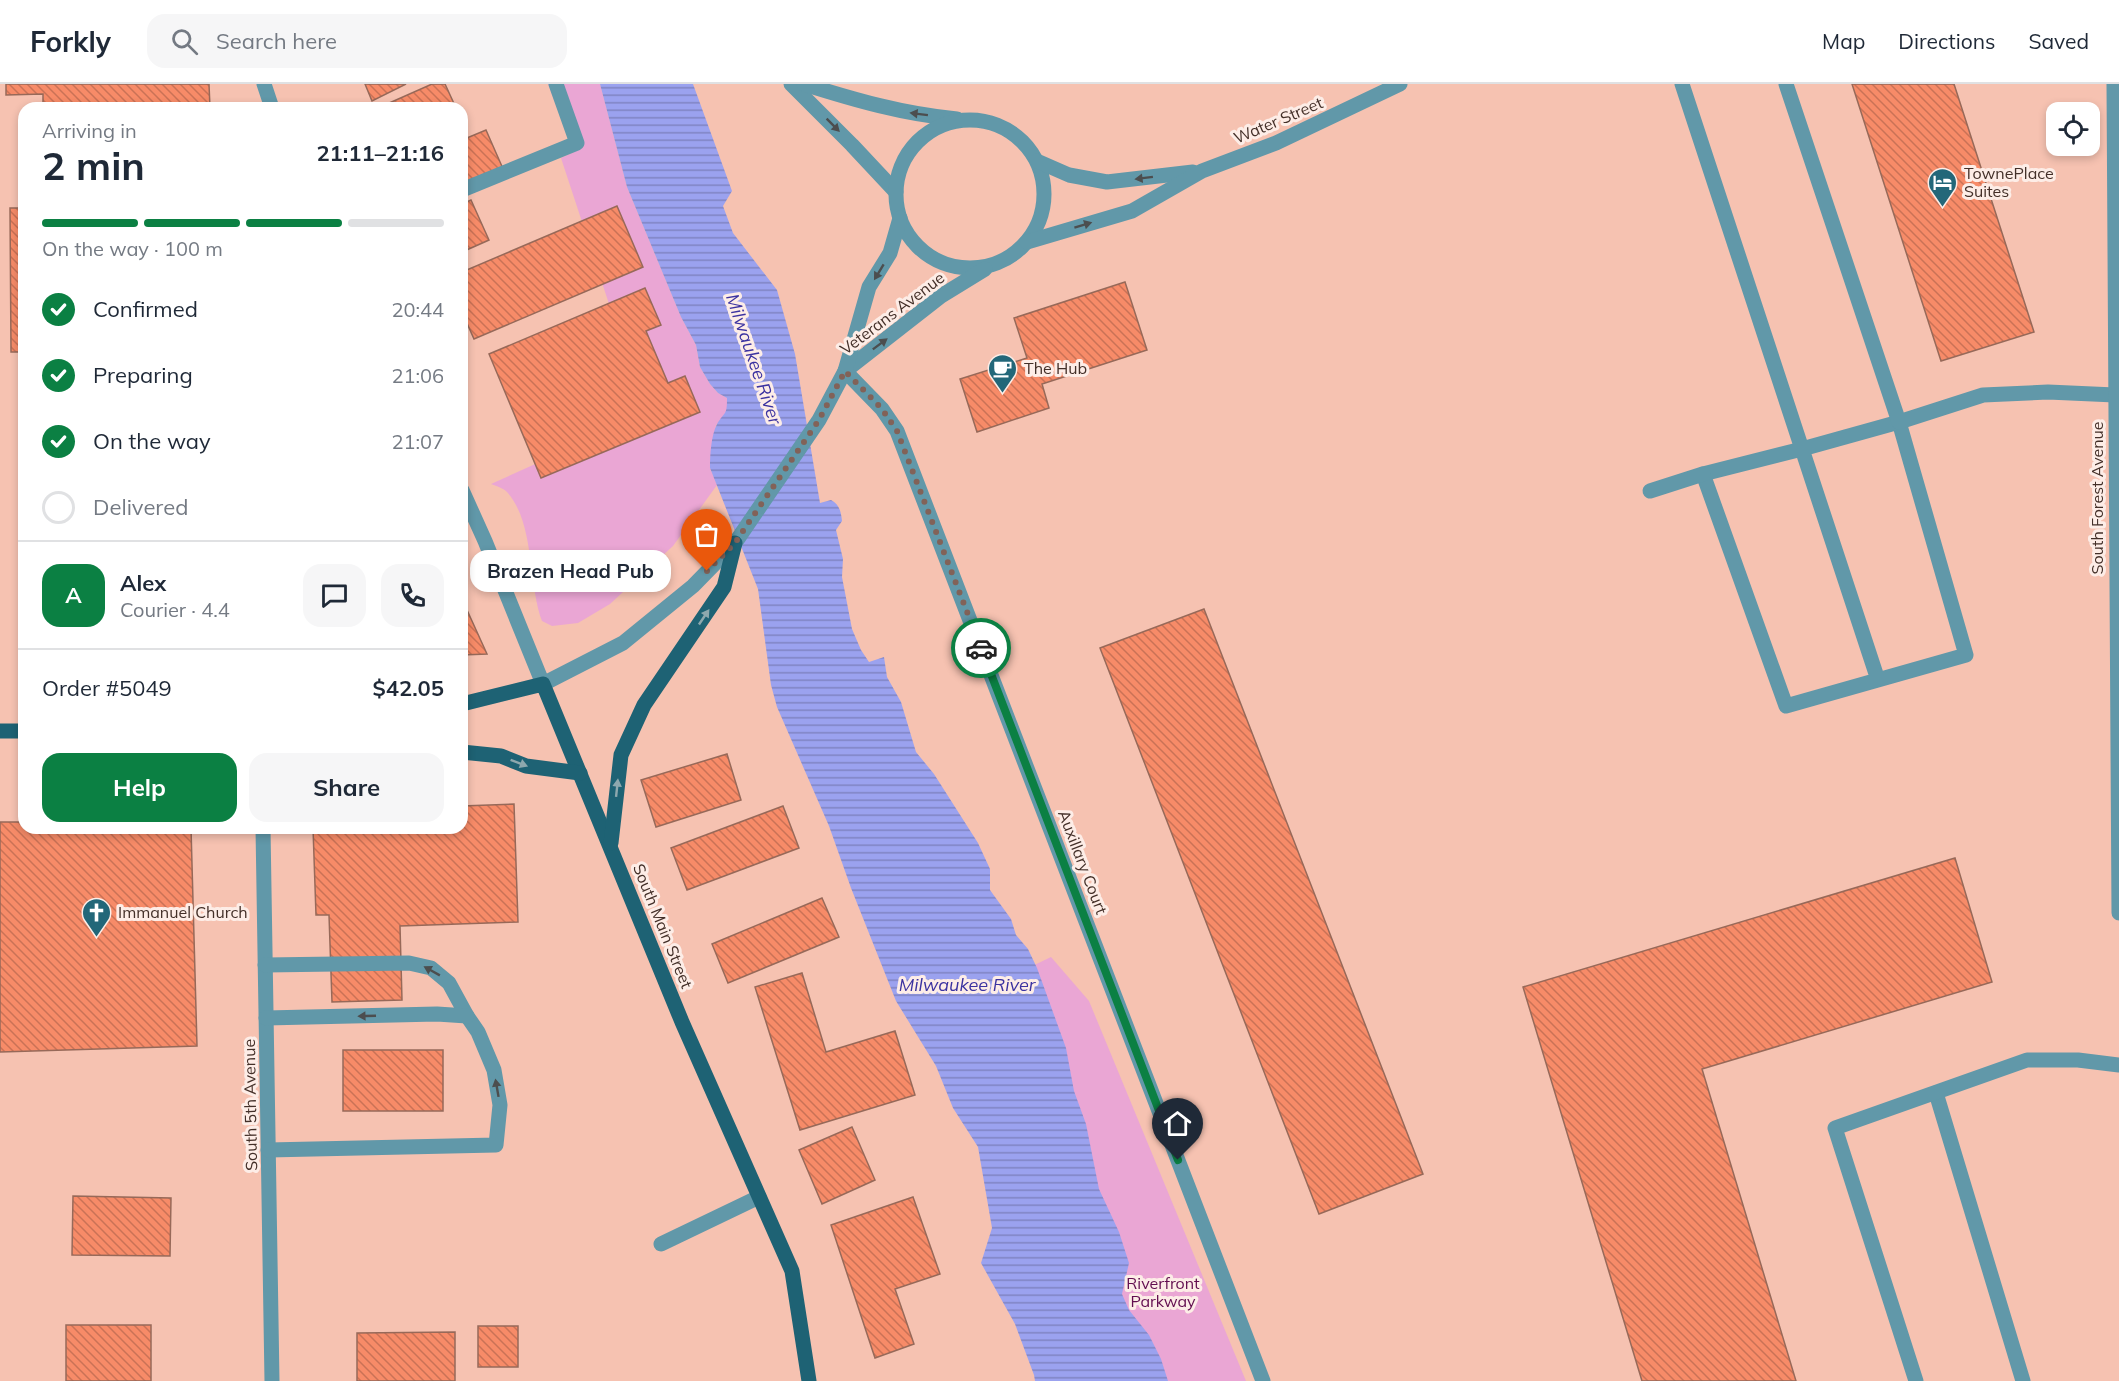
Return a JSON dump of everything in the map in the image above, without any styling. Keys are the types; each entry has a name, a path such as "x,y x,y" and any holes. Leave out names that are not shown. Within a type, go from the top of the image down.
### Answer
{"main road":[{"path":"611,846 621,755 644,705 724,587 735,543"},
{"path":"468,703 543,684"},
{"name":"South Main Street","path":"543,684 682,1022 792,1271 809,1381"},
{"path":"0,731 18,731"},
{"path":"468,753 501,756 526,766 580,773"}],"street":[{"path":"264,84 270,102"},
{"path":"468,188 577,143 556,84"},
{"path":"791,84 896,192"},
{"path":"804,84 873,106 901,112 978,120 996,124 1013,133 1027,146 1037,161 1044,182 1044,204 1039,224 1027,242 1011,256 993,265 970,268 947,264 926,254 910,238 900,218 896,192 900,168 912,147 931,131 953,121 978,120"},
{"name":"Water Street","path":"1027,242 1132,211 1202,171 1276,143 1400,84"},
{"path":"1682,84 1878,680"},
{"path":"1703,474 1786,706 1966,655 1899,422 1786,84"},
{"name":"South Forest Avenue","path":"2114,84 2117,277 2115,395 2119,913"},
{"name":"Water Street","path":"1037,161 1069,175 1107,182 1202,171"},
{"name":"Veterans Avenue","path":"543,684 623,643 693,586 735,543 819,420 845,371 869,287 890,253 900,218"},
{"name":"Veterans Avenue","path":"845,371 941,296 993,265"},
{"name":"Auxillary Court","path":"845,371 882,409 897,431 1263,1381"},
{"path":"1650,491 1703,474 1899,422 1983,395 2048,392 2115,395"},
{"name":"South Main Street","path":"468,503 543,684"},
{"name":"South 5th Avenue","path":"263,834 272,1381"},
{"path":"265,965 409,963 431,968 449,982 478,1032 494,1070 500,1105 496,1146 268,1150"},
{"path":"266,1018 438,1014 467,1016"},
{"path":"1916,1381 1835,1128 2027,1060 2078,1060 2119,1065"},
{"path":"1936,1093 2023,1381"},
{"path":"661,1244 759,1197"}],"green space":[{"path":"548,84 600,84 627,187 681,317 696,345 700,367 710,384 718,393 727,398 727,412 716,425 710,468 717,485 673,546 610,604 578,623 552,626 542,621 527,537 516,505 507,492 491,484 651,412 611,310 561,158 574,152"},
{"name":"Riverfront Parkway","path":"1051,957 1089,1001 1246,1381 1156,1381 1117,1303 1024,970"}],"water":[{"name":"Milwaukee River","path":"600,84 693,84 732,191 723,206 733,233 777,290 795,354 820,503 831,500 838,506 841,514 842,521 836,530 843,559 842,577 852,629 869,662 884,657 887,677 901,702 916,752 934,774 978,843 990,869 990,890 1011,919 1016,935 1028,949 1037,968 1066,1048 1074,1091 1086,1124 1099,1189 1119,1232 1129,1263 1122,1294 1129,1310 1149,1335 1161,1359 1168,1381 1035,1381 1015,1324 981,1263 992,1228 978,1147 953,1108 936,1066 896,1001 829,826 777,707 771,685 758,589 710,468 713,434 726,411 727,398 718,393 710,384 700,367 696,345 681,317 627,187"}],"building":[{"path":"6,84 209,84 210,102 43,102 43,94 6,95"},
{"path":"365,84 406,84 372,101"},
{"path":"432,84 445,84 453,102 392,102"},
{"name":"TownePlace Suites","path":"1852,84 1954,84 2034,332 1941,361"},
{"path":"486,130 504,171 468,186 468,138"},
{"path":"471,200 489,240 468,249 468,201"},
{"path":"617,206 643,267 474,339 468,326 468,269"},
{"path":"10,208 18,208 18,352 11,352"},
{"path":"1125,282 1147,350 1042,384 1049,408 977,432 960,379 1027,358 1014,318"},
{"path":"645,288 661,325 646,331 668,383 685,376 700,412 541,478 489,354"},
{"path":"1204,609 1423,1174 1319,1214 1100,648"},
{"path":"468,612 487,654 468,655"},
{"path":"727,754 741,800 656,827 641,780"},
{"path":"514,804 518,922 400,926 402,1000 332,1002 329,915 316,915 313,834 468,834 468,806"},
{"path":"783,806 799,848 687,890 671,848"},
{"name":"Immanuel Church","path":"0,822 18,822 18,834 191,834 197,1046 0,1052"},
{"path":"1955,858 1992,982 1702,1069 1796,1381 1642,1381 1523,987"},
{"path":"822,898 839,937 728,983 712,944"},
{"path":"802,973 826,1052 895,1031 915,1095 800,1130 755,987"},
{"path":"343,1050 443,1050 443,1111 343,1111"},
{"path":"852,1127 875,1180 822,1204 799,1150"},
{"path":"73,1196 171,1198 170,1256 72,1255"},
{"path":"913,1197 940,1274 895,1289 914,1344 875,1358 831,1225"},
{"path":"66,1325 151,1325 151,1381 66,1381"},
{"path":"478,1326 518,1326 518,1367 478,1367"},
{"path":"455,1332 455,1381 357,1381 357,1333"}],"way so far":[{"path":"707,571 735,543 819,420 845,371 882,409 897,431 981,648"}],"place":[{"name":"TownePlace Suites","path":"1943,208"},
{"name":"The Hub","path":"1003,394"},
{"name":"Brazen Head Pub","path":"707,571"},
{"name":"Immanuel Church","path":"97,938"}],"route":[{"path":"981,648 1178,1160"}]}
